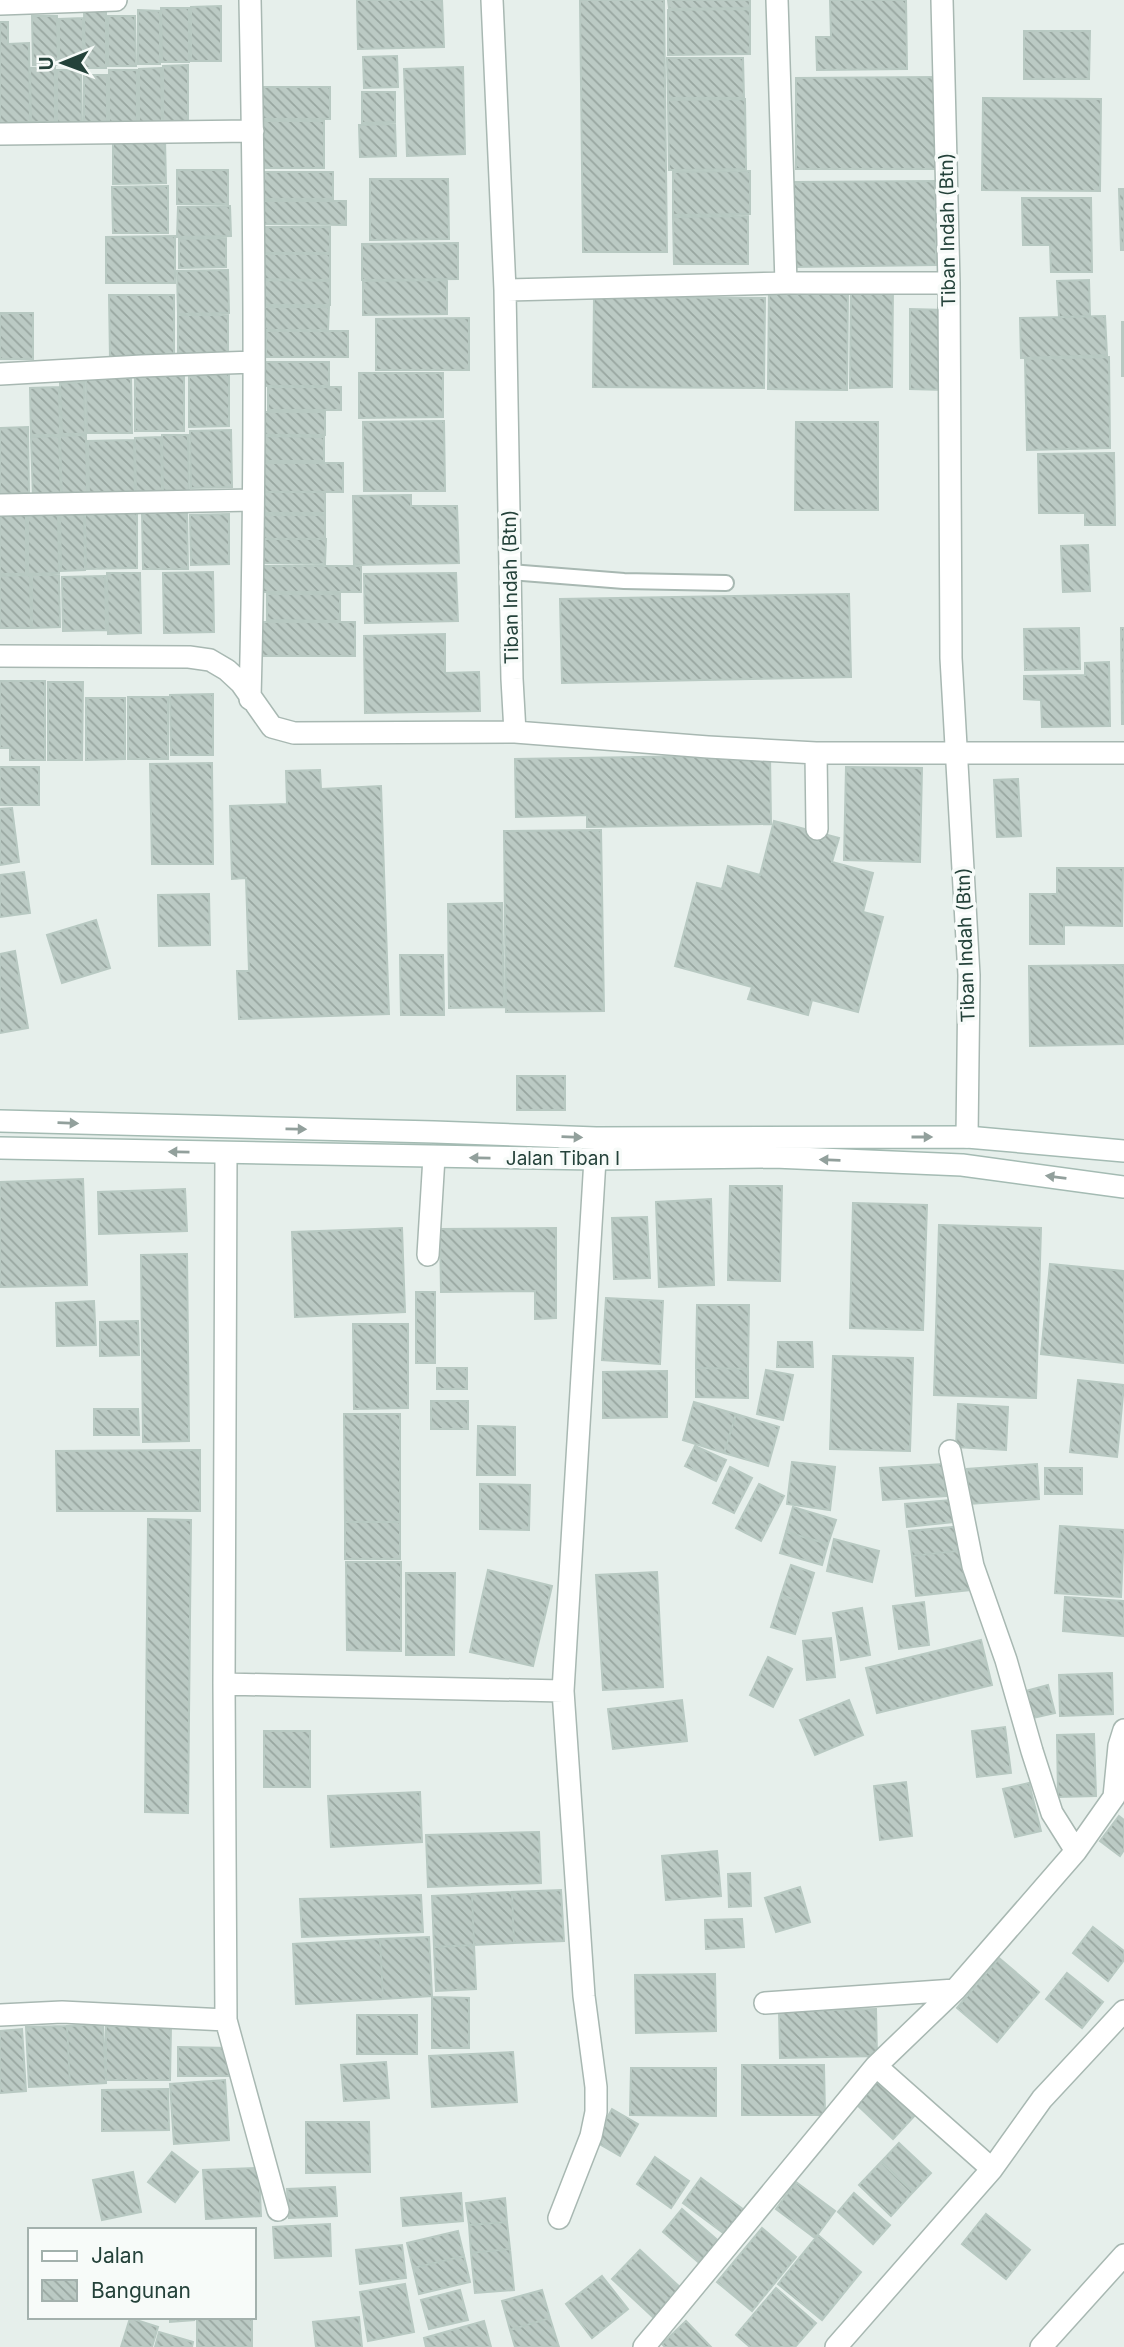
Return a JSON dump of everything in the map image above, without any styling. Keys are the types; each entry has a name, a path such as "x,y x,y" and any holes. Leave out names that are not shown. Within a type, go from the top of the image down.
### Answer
{"street":[{"path":"0,4 116,0"},
{"path":"250,0 254,362 250,699"},
{"name":"Tiban Indah (Btn)","path":"492,0 505,290 515,732"},
{"path":"777,0 786,283"},
{"name":"Tiban Indah (Btn)","path":"942,0 949,283 951,658 970,975 967,1136"},
{"path":"0,134 253,131"},
{"path":"505,290 786,283 949,283"},
{"path":"0,374 254,362"},
{"path":"0,505 253,500"},
{"path":"0,656 189,657 210,660 241,683 272,727 294,733 515,732 816,753 1124,753"},
{"path":"816,753 817,829"},
{"name":"Jalan Tiban I","path":"0,1121 596,1138 967,1136 1124,1151"},
{"name":"Jalan Tiban I","path":"0,1147 434,1157 774,1157 962,1165 1124,1186"},
{"path":"226,1153 223,1684 226,2020 278,2210"},
{"path":"428,1255 434,1157"},
{"path":"559,2218 591,2136 596,2112 596,2087 584,1996 563,1691 595,1159"},
{"path":"950,1451 973,1566 1006,1660 1052,1813 1076,1851"},
{"path":"223,1684 563,1691"},
{"path":"644,2347 876,2066 955,1990 1076,1851 1114,1797 1116,1767 1124,1730"},
{"path":"765,2003 955,1990"},
{"path":"836,2347 992,2169 1042,2099 1124,2011"},
{"path":"0,2015 62,2012 226,2020"},
{"path":"876,2066 992,2169"},
{"path":"1041,2347 1124,2255"}],"lane":[{"path":"510,572 624,581 726,583"}],"building":[{"path":"357,0 442,0 444,47 358,49"},
{"path":"580,0 664,0 667,252 583,252"},
{"path":"668,0 750,0 750,8 669,9"},
{"path":"830,0 906,0 907,69 817,70 816,37 831,37"},
{"path":"221,6 221,61 191,61 191,7"},
{"path":"161,8 189,8 189,62 162,62"},
{"path":"750,9 750,54 668,55 668,10"},
{"path":"84,10 106,10 106,68 85,68"},
{"path":"138,10 160,11 160,64 138,64"},
{"path":"32,16 57,16 58,65 33,65"},
{"path":"108,16 135,16 136,66 108,66"},
{"path":"83,18 83,63 59,64 59,19"},
{"path":"0,22 8,22 8,44 29,43 30,122 0,123"},
{"path":"1024,31 1090,31 1089,79 1024,79"},
{"path":"397,56 398,87 364,88 363,57"},
{"path":"667,58 743,58 744,98 668,98"},
{"path":"188,65 188,125 163,126 163,66"},
{"path":"55,67 55,122 31,122 30,68"},
{"path":"463,67 465,154 407,156 404,69"},
{"path":"161,68 162,126 139,126 139,69"},
{"path":"57,70 81,70 82,123 57,123"},
{"path":"109,70 137,70 137,126 109,127"},
{"path":"84,75 107,75 107,126 84,126"},
{"path":"936,77 936,169 796,169 796,78"},
{"path":"262,87 330,87 330,119 262,119"},
{"path":"362,92 395,92 395,122 362,123"},
{"path":"983,98 1101,99 1100,191 982,190"},
{"path":"745,99 746,169 669,170 668,100"},
{"path":"263,121 324,121 324,168 262,168"},
{"path":"395,124 396,156 360,157 359,125"},
{"path":"113,140 165,140 166,183 113,184"},
{"path":"177,170 228,170 228,204 177,204"},
{"path":"750,171 750,214 673,215 673,172"},
{"path":"264,172 333,172 333,199 264,199"},
{"path":"370,179 448,179 449,239 370,240"},
{"path":"935,181 936,265 793,267 793,182"},
{"path":"168,186 168,233 113,233 112,187"},
{"path":"1119,189 1124,189 1124,250 1121,250"},
{"path":"1022,198 1091,198 1092,272 1051,272 1050,245 1023,245"},
{"path":"264,201 346,201 346,225 264,224"},
{"path":"230,206 231,236 177,237 178,207"},
{"path":"748,216 748,264 674,264 673,217"},
{"path":"264,227 330,227 330,253 264,253"},
{"path":"175,236 175,283 106,283 106,237"},
{"path":"226,238 226,267 179,268 179,239"},
{"path":"458,243 458,279 362,280 362,244"},
{"path":"262,254 330,254 330,280 262,279"},
{"path":"228,270 229,313 178,314 177,271"},
{"path":"259,280 330,281 330,305 258,305"},
{"path":"447,280 447,314 363,315 363,281"},
{"path":"1089,280 1090,316 1059,317 1057,281"},
{"path":"769,288 848,289 847,390 768,389"},
{"path":"893,288 892,387 850,388 851,289"},
{"path":"109,295 174,295 174,357 110,358"},
{"path":"594,297 765,298 764,388 593,387"},
{"path":"265,307 329,307 328,330 265,330"},
{"path":"910,309 946,310 945,390 910,389"},
{"path":"0,313 33,313 33,359 0,359"},
{"path":"178,315 228,315 228,358 178,358"},
{"path":"1105,316 1107,355 1021,358 1020,318"},
{"path":"469,318 469,370 376,370 376,319"},
{"path":"1124,322 1124,376 1122,376"},
{"path":"266,331 348,331 348,357 266,357"},
{"path":"1109,357 1110,448 1027,450 1025,359"},
{"path":"263,362 329,362 329,386 263,386"},
{"path":"135,371 184,371 184,431 135,431"},
{"path":"229,372 229,426 189,427 189,373"},
{"path":"359,373 443,373 443,417 359,418"},
{"path":"86,378 131,378 132,433 87,433"},
{"path":"84,382 85,434 62,434 60,383"},
{"path":"59,387 60,435 31,435 30,388"},
{"path":"268,387 341,387 341,410 268,410"},
{"path":"262,412 325,412 325,435 262,435"},
{"path":"444,421 445,491 364,491 363,422"},
{"path":"796,422 878,422 878,510 795,510"},
{"path":"28,427 29,493 0,494 0,428"},
{"path":"231,430 232,487 191,488 190,431"},
{"path":"86,435 87,497 62,498 60,436"},
{"path":"162,435 188,435 189,495 163,495"},
{"path":"59,436 61,498 33,498 31,437"},
{"path":"261,436 324,437 324,461 261,461"},
{"path":"161,437 162,495 136,496 135,438"},
{"path":"134,440 135,495 89,497 88,441"},
{"path":"1114,453 1115,525 1085,525 1085,513 1039,513 1038,454"},
{"path":"262,463 343,463 343,492 262,492"},
{"path":"263,492 325,492 325,513 263,513"},
{"path":"411,495 411,506 457,506 459,563 354,565 353,496"},
{"path":"84,510 85,570 61,571 60,511"},
{"path":"28,511 58,511 59,573 28,574"},
{"path":"187,511 188,569 143,569 142,512"},
{"path":"0,512 26,512 26,574 0,574"},
{"path":"137,512 137,568 86,569 85,513"},
{"path":"229,514 229,564 191,565 190,515"},
{"path":"264,515 325,515 325,539 264,539"},
{"path":"264,539 326,539 325,564 264,563"},
{"path":"1088,545 1090,591 1063,592 1061,546"},
{"path":"260,566 361,566 361,592 259,592"},
{"path":"213,572 214,632 164,633 163,573"},
{"path":"107,573 140,573 141,633 108,634"},
{"path":"456,573 458,621 365,623 364,574"},
{"path":"30,575 31,628 0,628 0,576"},
{"path":"32,575 59,575 60,627 32,628"},
{"path":"105,576 106,630 63,631 62,577"},
{"path":"267,594 340,594 340,621 267,620"},
{"path":"849,594 851,677 562,683 560,599"},
{"path":"261,622 355,622 355,656 261,656"},
{"path":"1079,628 1080,669 1025,670 1024,629"},
{"path":"1121,628 1124,628 1124,724 1122,724"},
{"path":"445,634 445,673 479,672 480,711 365,713 364,636"},
{"path":"1109,662 1110,726 1042,727 1041,700 1024,699 1024,676 1085,675 1085,663"},
{"path":"0,681 45,681 45,760 10,760 10,748 0,748"},
{"path":"48,682 83,682 82,760 48,760"},
{"path":"213,694 213,755 171,755 170,695"},
{"path":"128,697 168,697 168,759 128,759"},
{"path":"86,698 125,698 125,759 86,760"},
{"path":"770,755 771,824 587,827 587,815 516,817 515,759"},
{"path":"212,763 213,864 152,864 150,764"},
{"path":"0,767 39,767 39,805 0,805"},
{"path":"846,767 922,768 920,862 844,860"},
{"path":"320,770 321,789 381,786 389,1014 239,1019 237,971 249,971 246,878 232,879 230,806 287,804 286,771"},
{"path":"1018,779 1021,836 997,837 994,780"},
{"path":"12,808 19,862 0,865 0,809"},
{"path":"774,821 839,838 832,862 873,873 863,912 883,917 858,1012 812,1000 808,1015 748,999 752,987 675,966 697,883 722,889 728,866 760,875"},
{"path":"601,830 604,1011 506,1012 504,831"},
{"path":"1057,868 1123,868 1122,926 1064,925 1064,944 1030,944 1030,894 1057,894"},
{"path":"24,872 30,913 0,917 0,875"},
{"path":"209,894 210,945 159,946 158,895"},
{"path":"502,903 504,1007 449,1008 448,904"},
{"path":"96,920 110,968 62,983 47,935"},
{"path":"15,951 28,1028 0,1033 0,954"},
{"path":"400,955 443,955 444,1015 401,1015"},
{"path":"1124,965 1124,1044 1030,1046 1029,966"},
{"path":"517,1076 565,1076 565,1110 517,1110"},
{"path":"83,1179 87,1285 0,1287 0,1182"},
{"path":"730,1186 782,1186 780,1281 728,1280"},
{"path":"185,1189 187,1231 99,1234 98,1192"},
{"path":"711,1199 714,1285 659,1287 656,1202"},
{"path":"853,1203 927,1205 923,1330 850,1328"},
{"path":"647,1217 650,1278 614,1279 612,1218"},
{"path":"939,1225 1041,1228 1036,1398 934,1395"},
{"path":"402,1228 405,1312 295,1317 292,1232"},
{"path":"556,1228 556,1318 535,1319 535,1291 441,1292 440,1229"},
{"path":"187,1254 189,1441 143,1442 141,1255"},
{"path":"1050,1264 1124,1271 1124,1363 1041,1354"},
{"path":"416,1292 435,1292 435,1363 416,1363"},
{"path":"606,1298 663,1301 660,1364 602,1360"},
{"path":"94,1301 96,1345 57,1346 56,1303"},
{"path":"697,1305 749,1305 748,1369 696,1368"},
{"path":"138,1321 139,1355 100,1356 100,1322"},
{"path":"353,1324 408,1324 408,1408 354,1409"},
{"path":"778,1342 812,1342 813,1367 777,1367"},
{"path":"833,1356 913,1358 910,1451 830,1449"},
{"path":"437,1368 467,1368 467,1389 437,1389"},
{"path":"696,1368 748,1369 748,1398 696,1397"},
{"path":"766,1370 793,1375 783,1420 757,1414"},
{"path":"667,1371 667,1417 603,1418 603,1372"},
{"path":"1078,1380 1124,1385 1117,1457 1070,1452"},
{"path":"431,1401 468,1401 468,1429 431,1429"},
{"path":"694,1402 736,1414 724,1453 683,1440"},
{"path":"958,1404 1008,1407 1006,1450 956,1447"},
{"path":"94,1409 138,1409 139,1435 94,1435"},
{"path":"344,1414 400,1414 400,1522 345,1522"},
{"path":"736,1414 779,1427 768,1466 724,1453"},
{"path":"478,1426 515,1427 515,1475 477,1475"},
{"path":"695,1446 726,1460 716,1481 685,1466"},
{"path":"200,1450 200,1511 57,1511 56,1451"},
{"path":"792,1462 835,1467 830,1510 787,1504"},
{"path":"943,1464 946,1496 883,1500 880,1468"},
{"path":"1037,1464 1039,1499 969,1504 967,1469"},
{"path":"730,1467 752,1478 734,1513 713,1503"},
{"path":"1045,1468 1082,1468 1082,1494 1045,1494"},
{"path":"480,1484 530,1485 529,1530 480,1529"},
{"path":"759,1484 784,1496 761,1541 736,1528"},
{"path":"951,1500 953,1522 907,1527 905,1504"},
{"path":"793,1507 836,1520 828,1544 786,1532"},
{"path":"148,1519 191,1520 188,1813 145,1812"},
{"path":"345,1522 400,1522 400,1559 345,1559"},
{"path":"963,1526 966,1550 912,1556 909,1531"},
{"path":"1060,1526 1124,1530 1121,1597 1055,1593"},
{"path":"786,1532 828,1544 822,1565 780,1553"},
{"path":"834,1539 879,1551 872,1582 827,1571"},
{"path":"966,1550 970,1590 916,1596 912,1556"},
{"path":"346,1562 401,1562 401,1651 347,1650"},
{"path":"791,1565 814,1573 805,1603 781,1595"},
{"path":"488,1570 552,1586 533,1666 470,1652"},
{"path":"657,1572 663,1687 603,1690 596,1575"},
{"path":"406,1573 455,1573 454,1655 406,1655"},
{"path":"781,1595 805,1603 795,1634 771,1627"},
{"path":"1065,1597 1124,1601 1124,1636 1063,1631"},
{"path":"924,1602 929,1645 899,1649 893,1606"},
{"path":"862,1608 870,1655 841,1660 833,1613"},
{"path":"831,1638 835,1677 807,1680 803,1641"},
{"path":"981,1640 992,1685 877,1713 866,1668"},
{"path":"768,1657 792,1669 773,1707 750,1695"},
{"path":"1112,1673 1113,1714 1060,1716 1059,1675"},
{"path":"1048,1685 1055,1713 1028,1719 1022,1692"},
{"path":"682,1700 687,1741 613,1749 608,1709"},
{"path":"849,1700 863,1735 815,1755 800,1720"},
{"path":"1005,1727 1011,1773 977,1777 972,1731"},
{"path":"264,1731 310,1731 310,1787 264,1787"},
{"path":"1094,1734 1096,1796 1058,1797 1057,1735"},
{"path":"906,1782 912,1836 880,1840 874,1786"},
{"path":"1029,1783 1041,1831 1015,1837 1003,1789"},
{"path":"420,1792 422,1842 331,1847 328,1796"},
{"path":"1119,1816 1124,1820 1124,1850 1120,1856 1100,1841"},
{"path":"539,1832 541,1883 428,1887 426,1835"},
{"path":"717,1851 721,1896 666,1900 662,1856"},
{"path":"750,1873 751,1906 729,1907 728,1874"},
{"path":"800,1887 810,1922 776,1932 765,1898"},
{"path":"561,1890 564,1941 514,1943 512,1892"},
{"path":"512,1892 514,1943 474,1945 472,1894"},
{"path":"472,1894 474,1945 434,1947 432,1896"},
{"path":"421,1895 423,1932 302,1937 300,1899"},
{"path":"742,1919 744,1947 706,1949 705,1920"},
{"path":"1093,1927 1124,1951 1124,1960 1108,1981 1073,1953"},
{"path":"429,1937 432,1996 383,1999 380,1939"},
{"path":"380,1939 383,1999 296,2004 293,1944"},
{"path":"474,1945 476,1989 436,1991 434,1947"},
{"path":"999,1958 1039,1992 997,2042 957,2008"},
{"path":"1067,1973 1103,2002 1082,2028 1046,1999"},
{"path":"715,1974 716,2031 636,2033 635,1975"},
{"path":"432,1997 469,1998 469,2048 432,2048"},
{"path":"876,2009 877,2056 780,2058 779,2011"},
{"path":"357,2015 417,2015 417,2054 357,2054"},
{"path":"103,2024 106,2083 70,2085 67,2026"},
{"path":"67,2026 70,2085 29,2087 26,2027"},
{"path":"106,2026 171,2026 170,2080 106,2080"},
{"path":"22,2029 26,2091 0,2093 0,2031"},
{"path":"178,2047 230,2048 229,2076 178,2076"},
{"path":"513,2052 517,2102 432,2107 429,2056"},
{"path":"386,2062 389,2098 344,2101 341,2065"},
{"path":"742,2065 824,2065 825,2115 742,2115"},
{"path":"631,2068 716,2068 716,2116 630,2115"},
{"path":"881,2076 918,2112 893,2139 855,2103"},
{"path":"225,2080 229,2140 174,2144 170,2084"},
{"path":"168,2089 169,2130 102,2131 102,2090"},
{"path":"612,2109 638,2124 620,2156 594,2141"},
{"path":"306,2122 369,2122 370,2172 306,2173"},
{"path":"899,2143 931,2173 913,2192 881,2162"},
{"path":"172,2152 198,2172 175,2202 148,2182"},
{"path":"655,2157 689,2181 671,2208 637,2184"},
{"path":"881,2162 913,2192 891,2216 859,2185"},
{"path":"259,2168 261,2216 206,2219 203,2170"},
{"path":"133,2172 141,2212 102,2220 93,2180"},
{"path":"701,2178 744,2210 726,2235 683,2203"},
{"path":"796,2182 835,2211 815,2238 776,2209"},
{"path":"335,2187 337,2216 289,2218 287,2189"},
{"path":"461,2193 463,2221 403,2226 401,2198"},
{"path":"854,2193 890,2225 873,2244 838,2212"},
{"path":"505,2198 507,2222 469,2225 466,2203"},
{"path":"682,2209 722,2244 703,2266 663,2232"},
{"path":"986,2214 1030,2250 1006,2279 962,2244"},
{"path":"507,2222 510,2249 471,2253 469,2225"},
{"path":"330,2224 331,2256 275,2258 273,2227"},
{"path":"762,2228 796,2257 752,2311 717,2282"},
{"path":"458,2231 464,2256 413,2268 407,2243"},
{"path":"818,2235 861,2272 822,2320 778,2284"},
{"path":"402,2245 406,2278 360,2284 356,2250"},
{"path":"510,2249 514,2290 475,2293 471,2253"},
{"path":"640,2250 683,2290 655,2319 612,2279"},
{"path":"464,2256 470,2282 419,2294 413,2268"},
{"path":"602,2276 628,2309 592,2338 566,2304"},
{"path":"405,2284 414,2332 368,2341 360,2292"},
{"path":"776,2288 816,2323 795,2347 750,2347 736,2335"},
{"path":"460,2290 468,2320 429,2329 421,2300"},
{"path":"542,2290 550,2318 510,2330 502,2301"},
{"path":"359,2317 362,2347 316,2347 313,2322"},
{"path":"550,2318 559,2347 515,2347 510,2330"},
{"path":"130,2319 158,2327 152,2347 121,2347"},
{"path":"170,2319 194,2320 170,2322"},
{"path":"197,2319 252,2319 252,2347 197,2347"},
{"path":"484,2321 491,2347 426,2347 424,2338"},
{"path":"686,2321 711,2347 665,2347 662,2344"},
{"path":"159,2332 193,2342 192,2347 155,2347"}]}
